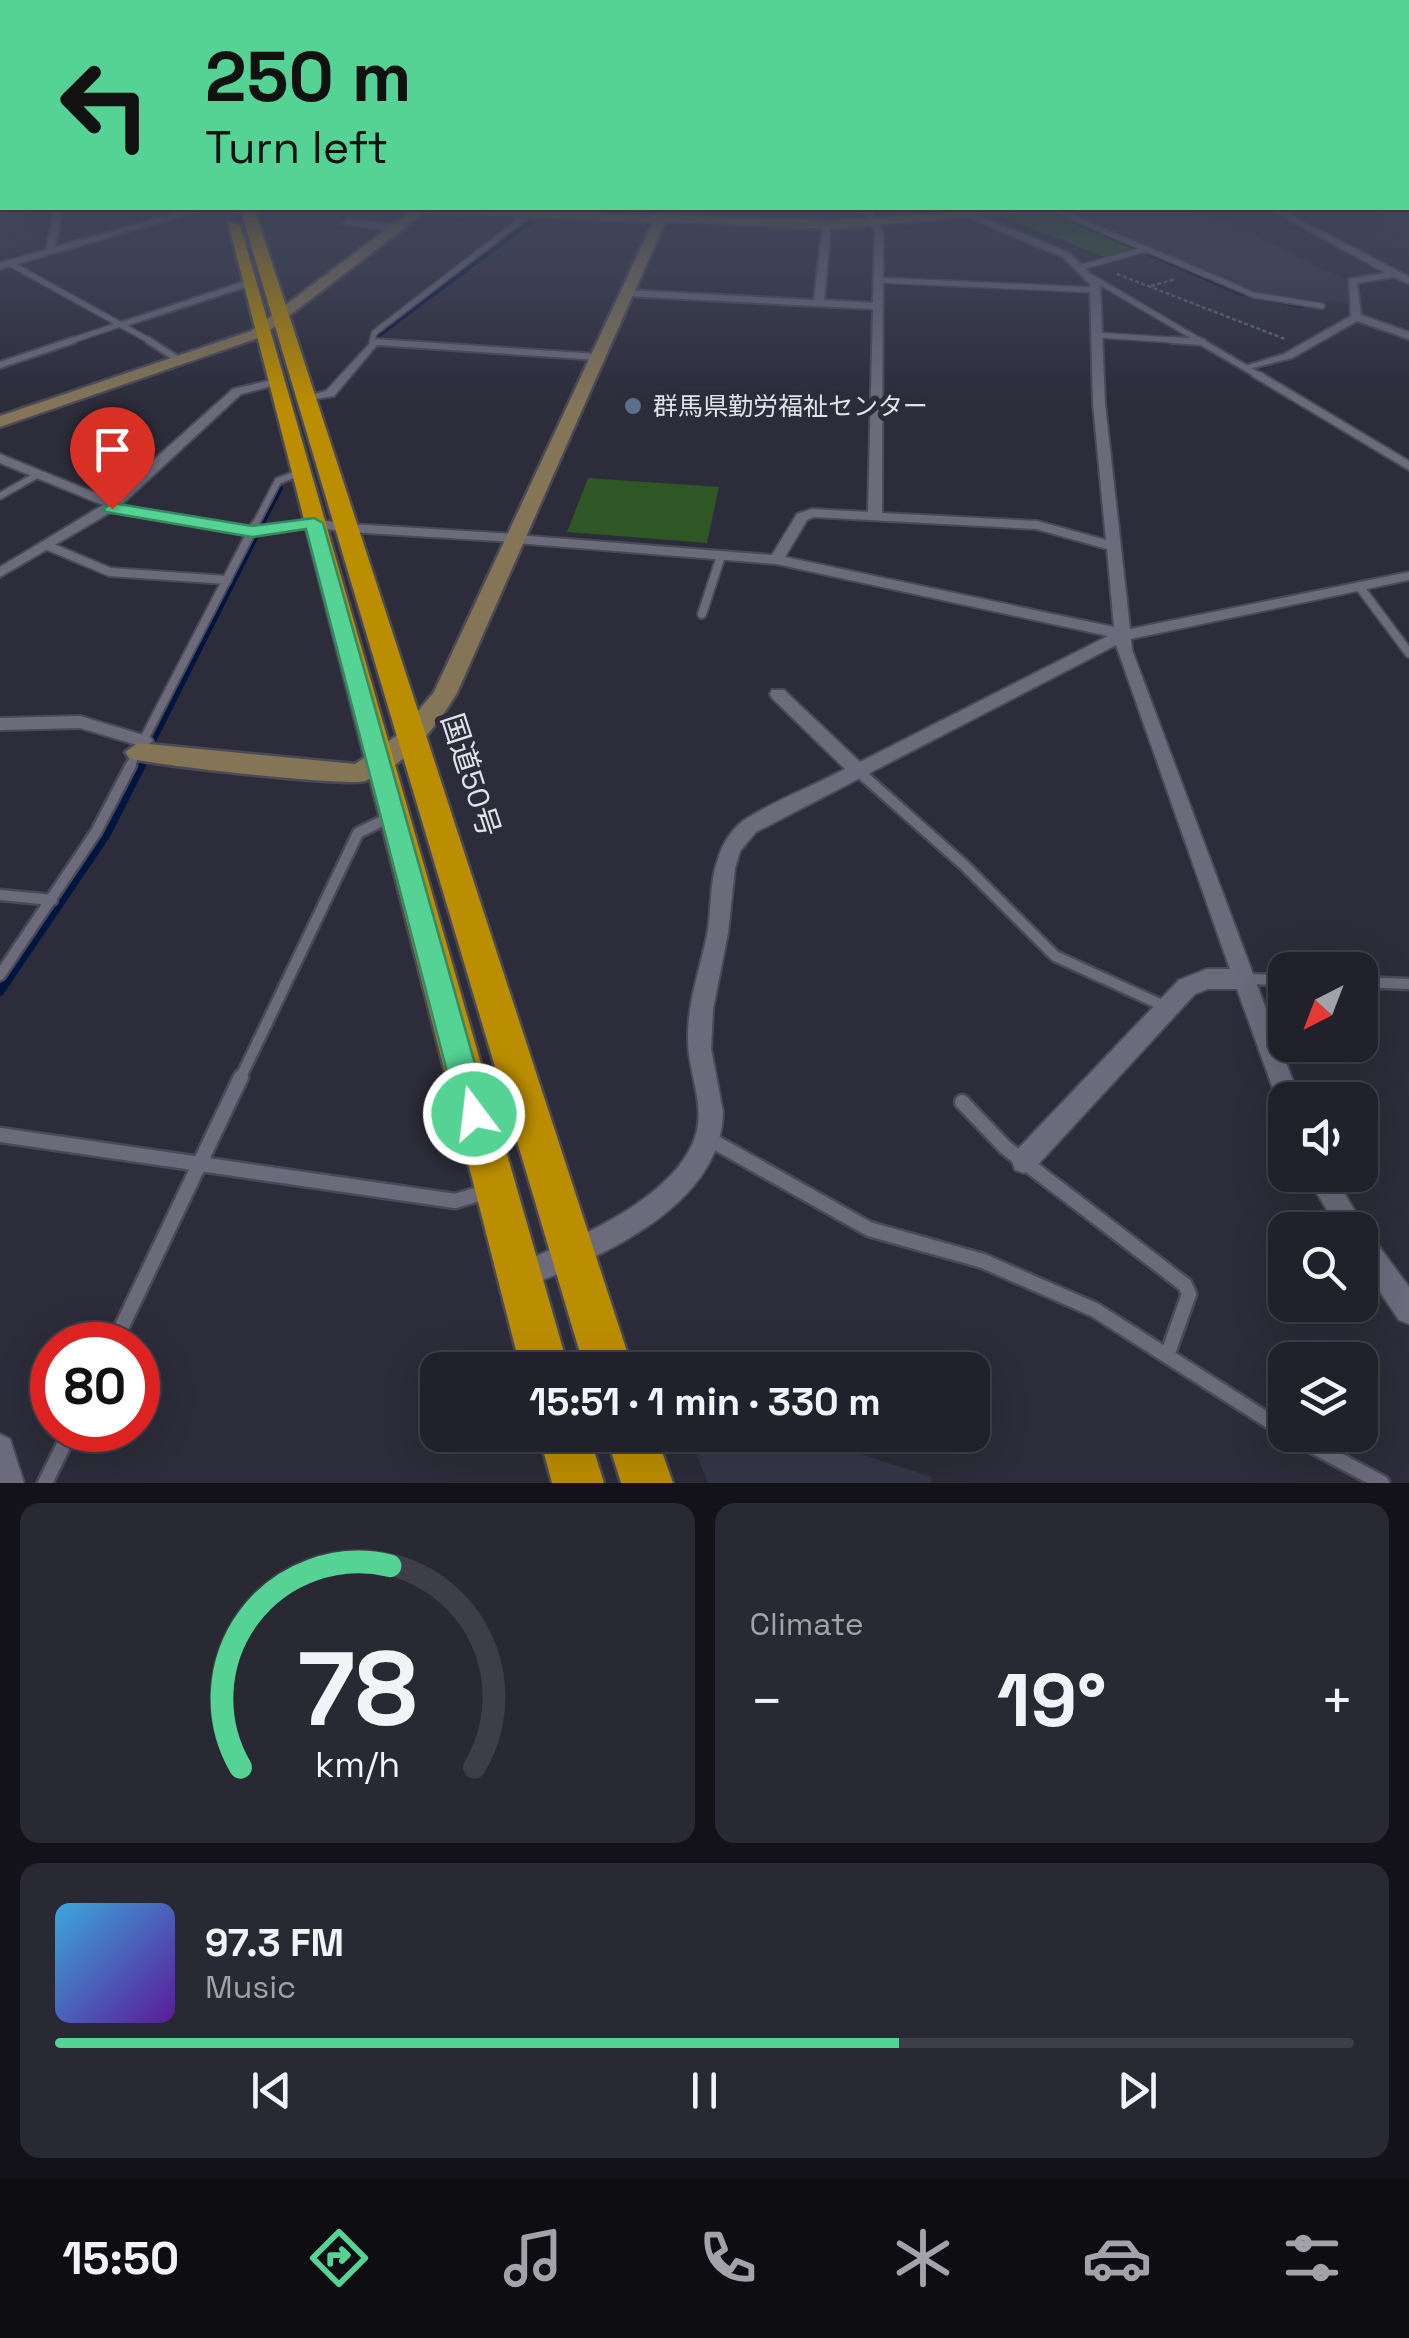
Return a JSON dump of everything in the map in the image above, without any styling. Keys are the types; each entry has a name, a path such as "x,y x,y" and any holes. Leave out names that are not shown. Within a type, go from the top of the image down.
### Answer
{"highway":[{"name":"国道50号","path":"254,268 260,282"},
{"name":"国道50号","path":"258,268 271,322 308,399 603,1352"},
{"name":"国道50号","path":"271,322 276,382 539,1352"},
{"path":"569,1452 578,1483"},
{"path":"637,1452 648,1483"}],"street":[{"path":"0,422 178,360 271,322 342,268"},
{"path":"0,724 80,722 141,746 350,774 378,762 410,736 445,693 638,268"},
{"path":"819,303 823,268"},
{"path":"875,515 878,268"},
{"path":"1082,268 1091,275 1121,636 1281,1082"},
{"path":"1385,268 1409,282"},
{"path":"1356,317 1352,281 1396,274"},
{"path":"121,324 260,282 297,286 330,277"},
{"path":"627,292 878,306"},
{"path":"1252,371 1356,317 1409,336"},
{"path":"308,399 330,394 372,342 598,356"},
{"path":"1252,371 1409,466"},
{"path":"0,573 110,506 234,393 276,382"},
{"path":"0,458 110,506"},
{"path":"776,560 805,514 1037,524 1112,546"},
{"path":"252,532 314,523 346,528"},
{"path":"516,538 776,560 1102,628 1121,636"},
{"path":"517,1278 612,1233 680,1184 708,1139 712,1104 699,1042 700,1024 716,944 726,854 749,827 1121,636 1409,576"},
{"path":"778,694 857,770"},
{"path":"1024,1161 1187,987 1208,979 1244,979"},
{"path":"1378,1265 1409,1310"},
{"path":"0,1449 9,1483"}],"lane":[{"path":"11,268 121,324 178,360"},
{"path":"372,342 374,333 458,268"},
{"path":"878,280 1091,275 1105,268"},
{"path":"1192,268 1264,298 1322,306"},
{"path":"1091,275 1252,371"},
{"path":"0,364 121,324"},
{"path":"1096,335 1204,342"},
{"path":"0,974 96,832 278,480 301,472"},
{"path":"0,496 38,475"},
{"path":"110,506 252,532"},
{"path":"346,528 516,538"},
{"path":"48,546 68,562 96,569 227,580"},
{"path":"702,614 721,556"},
{"path":"1359,586 1409,653"},
{"path":"857,770 964,865 1055,956 1166,1007"},
{"path":"123,1322 358,833 394,816"},
{"path":"0,895 52,900"},
{"path":"1244,979 1268,980"},
{"path":"1378,983 1409,984"},
{"path":"962,1102 1024,1161 1185,1285 1189,1294 1167,1356"},
{"path":"0,1136 455,1201 494,1189"},
{"path":"708,1139 856,1223 1025,1278 1096,1310 1268,1420"},
{"path":"45,1483 60,1452"},
{"path":"1324,1452 1382,1483"}],"path":[{"path":"1091,275 1304,346"}],"shaded area":[{"path":"1197,268 1323,268 1348,283 1351,305 1253,292"},
{"path":"696,1452 854,1452 932,1477 931,1483 708,1483"}],"green space":[{"path":"588,478 719,487 707,543 567,532"}],"waterway":[{"path":"378,336 469,268"},
{"path":"1182,268 1239,293 1301,306"},
{"path":"261,527 281,488"},
{"path":"140,768 262,525"},
{"path":"0,992 107,834 142,765"}],"place":[{"name":"群馬県勤労福祉センター","path":"633,406"}],"route":[{"path":"112,509 252,532 314,523 474,1114"}]}
